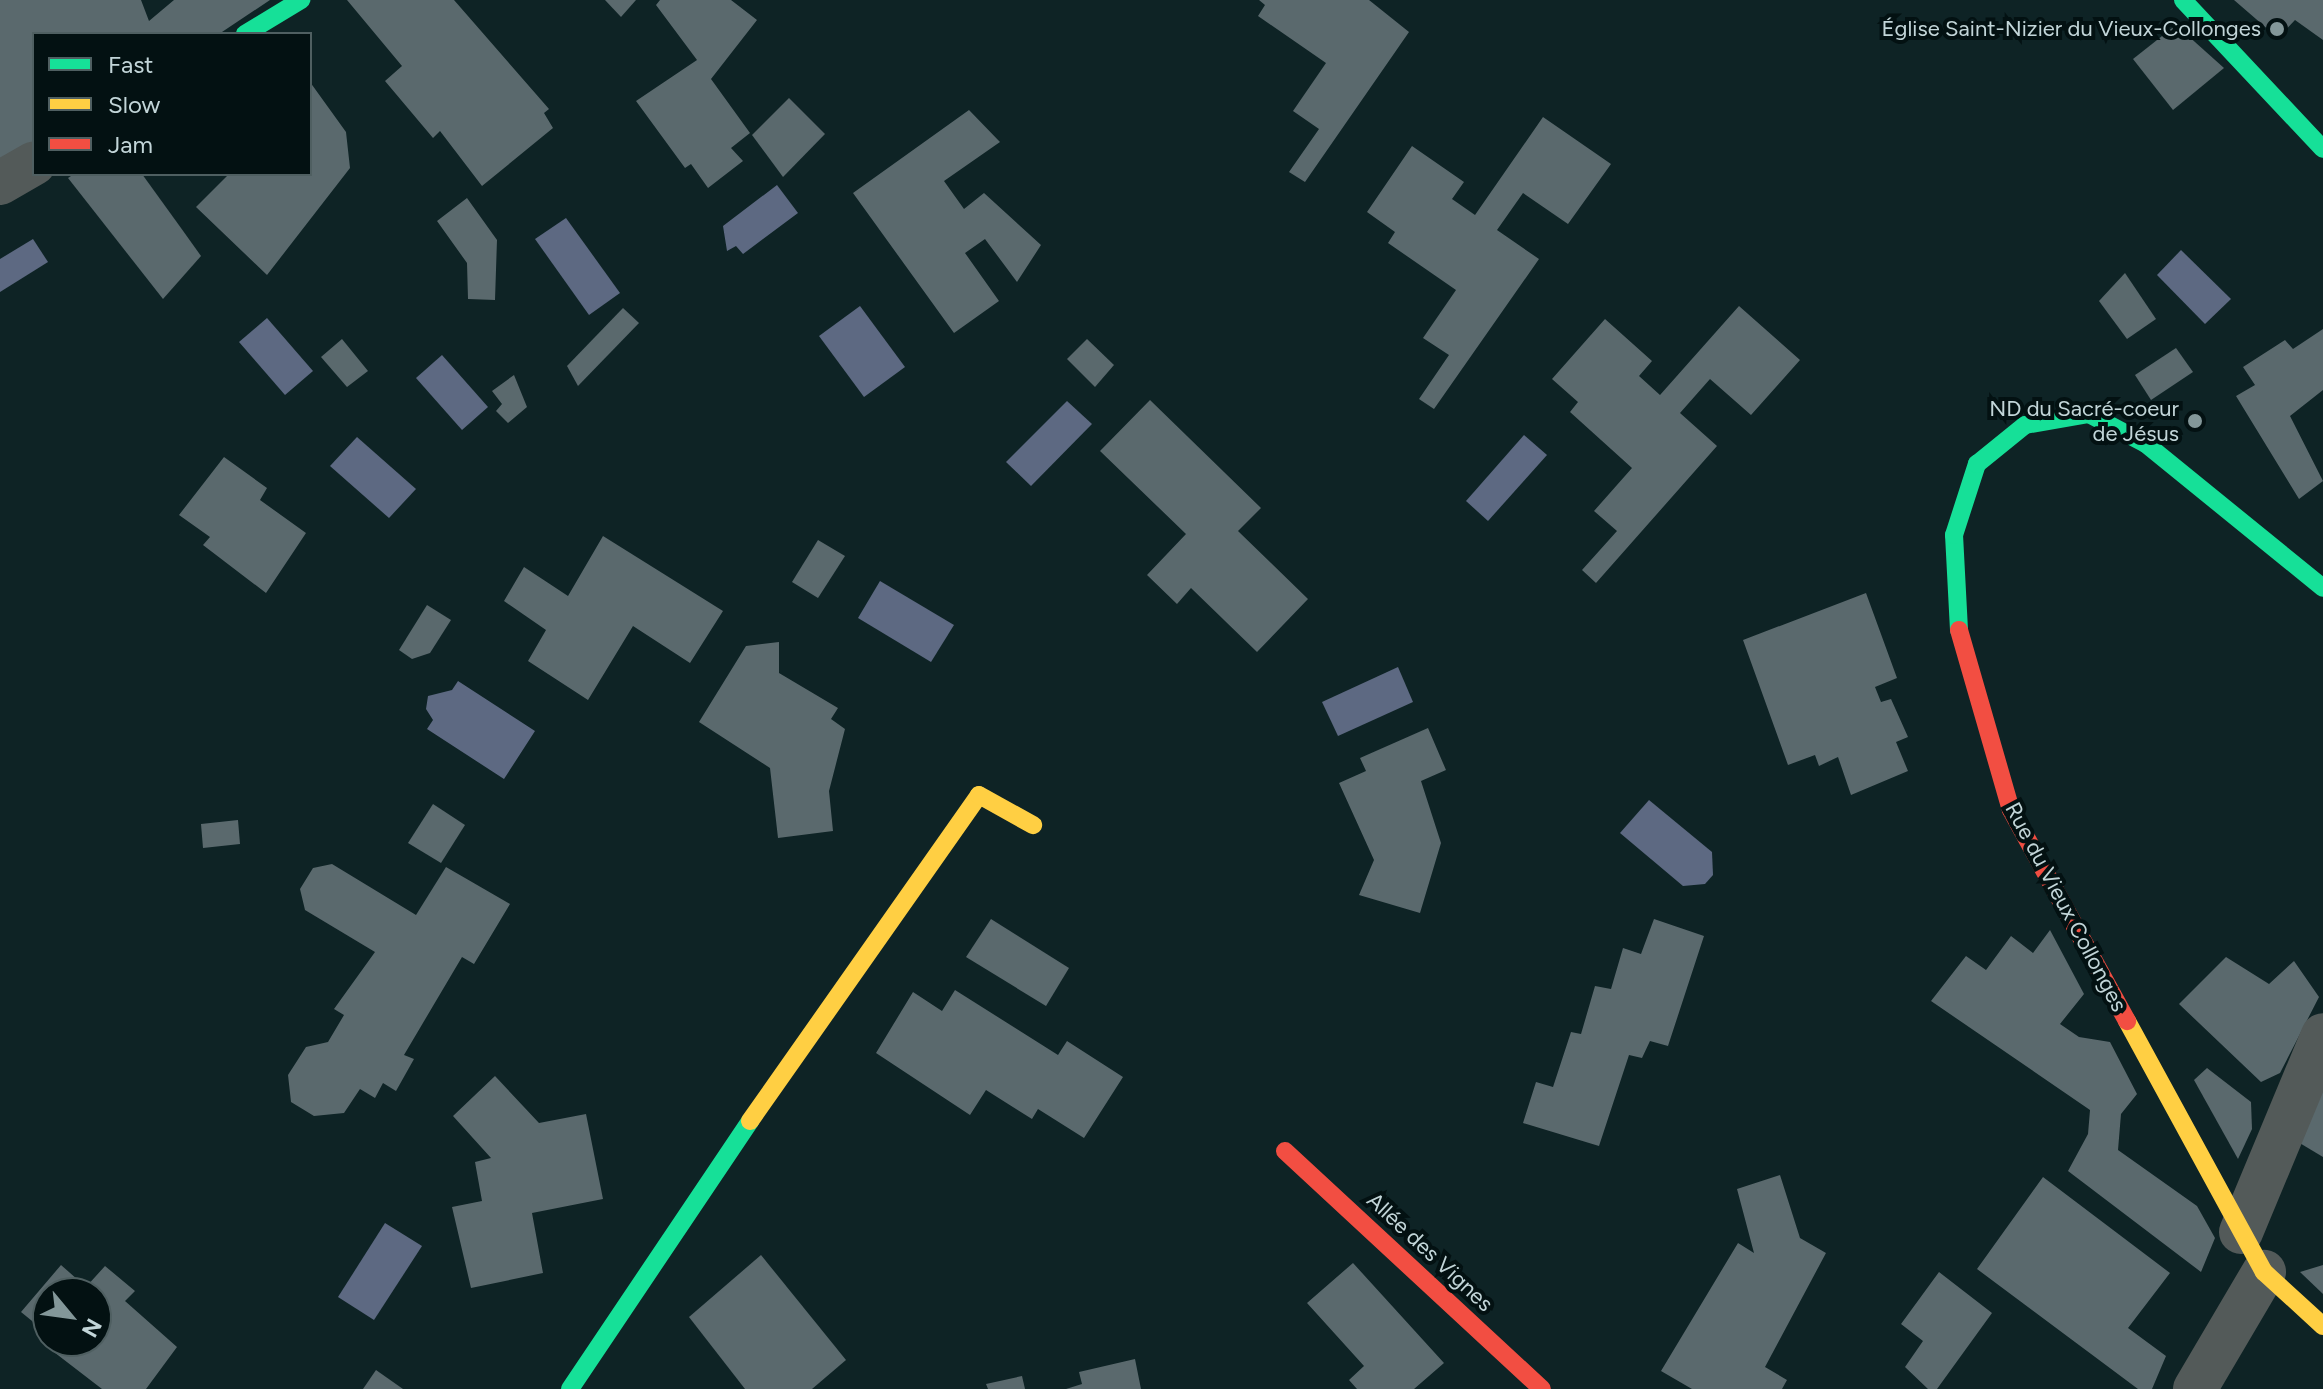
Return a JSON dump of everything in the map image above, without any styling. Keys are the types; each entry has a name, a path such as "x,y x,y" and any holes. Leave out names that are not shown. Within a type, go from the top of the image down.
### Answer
{"street":[{"path":"248,32 301,0"},
{"path":"2183,0 2323,149"},
{"path":"0,183 32,164"},
{"name":"Rue du Vieux Collonges","path":"2323,588 2146,444 2089,414 2025,425 1977,464 1954,535 1957,622 2011,810 2264,1272 2323,1326"},
{"path":"570,1389 790,1061 979,795 1033,825"},
{"path":"2241,1232 2323,1035"},
{"name":"Allée des Vignes","path":"1285,1151 1542,1389"},
{"path":"2195,1389 2264,1272"}],"water":[{"path":"777,185 798,213 743,254 736,246 727,251 723,226"},
{"path":"566,218 620,293 589,315 535,239"},
{"path":"33,239 48,262 0,292 0,259"},
{"path":"2181,250 2231,299 2205,324 2157,275"},
{"path":"860,306 905,367 864,397 819,336"},
{"path":"267,318 313,371 285,395 239,342"},
{"path":"442,355 488,407 462,430 416,378"},
{"path":"1067,401 1092,424 1031,486 1006,462"},
{"path":"1524,435 1547,455 1488,521 1466,501"},
{"path":"357,437 416,489 389,518 330,466"},
{"path":"880,581 954,625 931,662 858,618"},
{"path":"1398,667 1413,702 1338,736 1322,702"},
{"path":"458,681 535,731 504,779 427,729 433,720 426,709 428,696 452,690"},
{"path":"1649,800 1712,852 1713,875 1705,884 1683,886 1620,833"},
{"path":"385,1223 422,1246 374,1320 338,1297"}],"building":[{"path":"0,0 141,0 149,21 174,0 270,0 222,32 32,32 32,152 0,167"},
{"path":"347,0 454,0 549,109 544,113 553,128 482,186 440,131 433,138 385,81 402,66"},
{"path":"605,0 636,0 621,17"},
{"path":"660,0 731,0 757,20 711,79 750,133 731,148 743,161 708,188 691,164 685,168 636,101 697,60 656,5"},
{"path":"1259,0 1369,0 1409,32 1305,182 1289,172 1319,129 1293,111 1326,63 1258,16 1265,5"},
{"name":"Église Saint-Nizier du Vieux-Collonges","path":"2234,0 2323,0 2323,40 2295,20 2278,38"},
{"path":"2176,25 2224,68 2173,110 2133,59"},
{"path":"312,85 346,132 350,168 267,275 196,207 227,176 312,176"},
{"path":"789,98 825,134 783,177 752,135"},
{"path":"969,110 1000,142 944,181 964,209 984,193 1041,245 1017,282 985,239 965,253 999,301 954,333 853,193"},
{"path":"1543,117 1611,164 1568,224 1523,193 1497,230 1539,259 1434,409 1419,399 1449,355 1423,338 1456,290 1388,243 1395,232 1367,212 1412,146 1464,182 1452,199 1475,215"},
{"path":"143,176 201,256 163,299 68,178"},
{"path":"467,198 497,240 495,300 468,299 467,263 437,221"},
{"path":"2125,273 2156,319 2127,339 2099,301"},
{"path":"1739,306 1800,360 1751,415 1710,379 1680,413 1717,446 1596,583 1582,570 1617,531 1594,511 1632,468 1570,412 1578,402 1552,379 1605,319 1652,361 1639,376 1660,395"},
{"path":"623,308 639,323 578,386 567,366"},
{"path":"2323,329 2323,390 2290,416 2323,481 2299,499 2236,396 2255,385 2243,367 2285,340 2293,349"},
{"path":"342,339 368,371 347,387 321,357"},
{"path":"1087,339 1114,365 1095,387 1067,359"},
{"path":"2176,348 2193,372 2151,400 2135,375"},
{"path":"514,375 527,407 508,423 496,411 502,404 492,391"},
{"path":"1150,400 1261,508 1238,531 1308,599 1257,652 1191,588 1177,604 1147,575 1186,534 1100,451"},
{"path":"224,457 267,488 260,500 306,533 266,593 203,545 210,537 179,515"},
{"path":"603,536 723,611 690,663 633,626 588,700 528,661 546,630 504,601 524,567 568,596"},
{"path":"818,540 845,556 818,598 792,582"},
{"path":"1866,593 1897,678 1875,687 1881,702 1891,699 1908,737 1896,742 1908,771 1851,795 1838,757 1819,766 1815,755 1788,765 1743,640"},
{"path":"427,605 451,620 430,653 412,659 399,650"},
{"path":"779,642 779,673 838,708 831,719 845,729 829,791 833,831 778,838 770,768 699,722 746,646"},
{"path":"1428,728 1446,770 1421,781 1441,843 1420,913 1359,895 1374,860 1339,783 1366,771 1360,758"},
{"path":"433,804 465,825 441,863 408,843"},
{"path":"238,820 240,844 203,848 201,824"},
{"path":"332,864 416,915 446,867 510,904 474,964 462,957 404,1055 414,1059 396,1091 383,1083 375,1098 360,1089 344,1113 314,1116 291,1102 288,1075 306,1047 328,1042 344,1015 334,1009 375,952 305,910 300,889 313,868"},
{"path":"991,919 1069,968 1046,1006 966,957"},
{"path":"1654,919 1704,936 1668,1046 1650,1041 1642,1058 1629,1055 1599,1146 1523,1123 1536,1082 1553,1087 1571,1032 1581,1034 1595,986 1611,989 1623,948 1641,954"},
{"path":"2050,930 2084,994 2060,1024 2079,1037 2110,1042 2137,1094 2121,1114 2118,1150 2197,1206 2215,1238 2201,1272 2068,1171 2088,1134 2090,1110 1931,1001 1966,956 1986,970 2011,936 2033,953"},
{"path":"2226,957 2269,984 2294,961 2319,997 2280,1073 2261,1082 2179,1004"},
{"path":"955,990 1058,1055 1067,1041 1123,1077 1084,1138 1038,1109 1032,1119 986,1090 970,1115 876,1053 913,992 942,1011"},
{"path":"2323,1063 2323,1157 2293,1139"},
{"path":"2207,1068 2251,1102 2252,1129 2238,1159 2194,1080"},
{"path":"495,1076 539,1123 586,1114 603,1199 532,1213 543,1273 471,1288 452,1207 482,1201 475,1162 491,1158 453,1116"},
{"path":"1780,1175 1800,1238 1826,1253 1765,1367 1787,1380 1782,1389 1692,1389 1661,1371 1738,1243 1754,1253 1737,1189"},
{"path":"2043,1177 2170,1273 2128,1328 2166,1356 2152,1389 2138,1389 1977,1269"},
{"path":"761,1255 846,1360 812,1389 745,1389 689,1317"},
{"path":"1353,1263 1444,1363 1414,1389 1357,1389 1349,1380 1364,1366 1307,1303"},
{"path":"61,1265 75,1277 51,1277"},
{"path":"2323,1265 2323,1294 2300,1272"},
{"path":"105,1266 135,1291 125,1301 177,1347 146,1389 102,1389 60,1357 112,1357 112,1277 95,1277"},
{"path":"1939,1272 1992,1313 1937,1389 1928,1389 1905,1367 1923,1341 1901,1324"},
{"path":"32,1299 32,1321 21,1312"},
{"path":"1135,1359 1141,1389 1066,1389 1082,1384 1079,1372"},
{"path":"376,1370 403,1389 363,1389"},
{"path":"1022,1376 1025,1389 988,1389 986,1384"}],"traffic: fast":[{"path":"248,32 301,0"},
{"path":"2183,0 2323,149"},
{"path":"1959,630 1954,535 1977,464 2025,425 2089,414 2146,444 2323,588"},
{"path":"570,1389 750,1121"}],"traffic: slow":[{"path":"750,1121 979,795 1033,825"},
{"path":"2127,1021 2264,1272 2323,1326"}],"traffic: jam":[{"path":"1959,630 2011,810 2127,1021"},
{"path":"1285,1151 1542,1389"}],"place":[{"name":"Église Saint-Nizier du Vieux-Collonges","path":"2277,29"},
{"name":"ND du Sacré-coeur de Jésus","path":"2195,421"}]}
